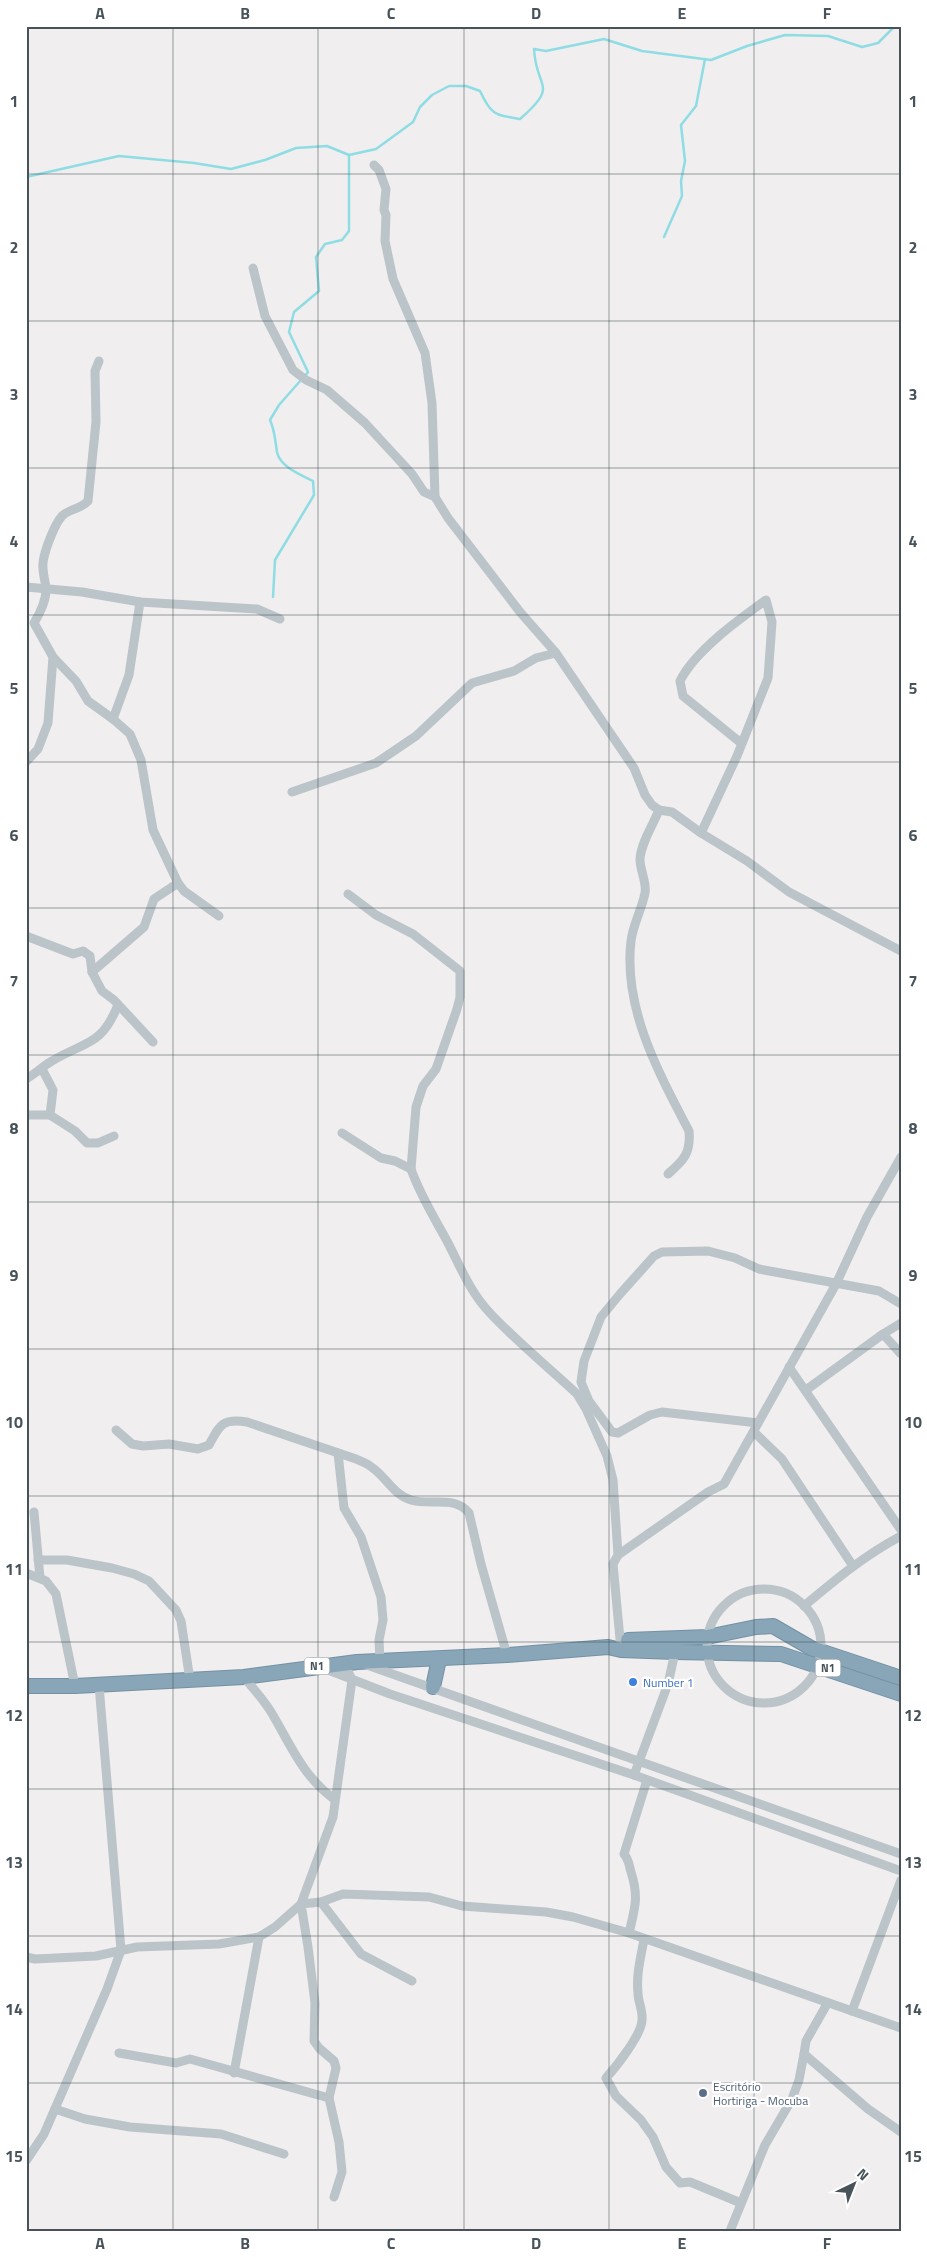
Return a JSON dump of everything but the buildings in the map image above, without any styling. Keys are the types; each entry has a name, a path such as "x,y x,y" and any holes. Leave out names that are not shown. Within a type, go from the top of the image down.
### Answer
{"highway":[{"name":"N1","path":"26,1686 75,1686 244,1677 351,1662 507,1655 707,1637 756,1627 773,1626 786,1632 819,1658 901,1694"},
{"path":"753,1652 753,1634 756,1627"},
{"path":"781,1654 786,1632"},
{"name":"N1","path":"617,1645 675,1652 753,1652 819,1658 901,1678"},
{"path":"433,1687 440,1659"}],"street":[{"path":"374,165 379,170 386,189 384,210 386,215 385,241 393,279 424,353 432,403 435,496 448,518 507,595 556,653 634,768 648,799 659,810 672,812 701,833 747,861 789,892 901,951"},
{"path":"253,268 265,316 293,370 306,380 326,390 365,423 412,474 424,492 435,496"},
{"path":"99,361 95,372 96,422 88,501 84,506 64,514 59,520 43,562 46,589 40,615 34,623 52,657 76,681 88,701 130,734 140,756 153,830 178,883 184,891 219,916"},
{"path":"26,588 108,595 140,602 258,609 280,619"},
{"path":"701,833 741,743 768,678 772,622 766,600 697,656 685,670 680,681 683,696 741,743"},
{"path":"113,719 129,674 140,602"},
{"path":"292,792 376,763 416,736 472,682 514,671 536,658 556,653"},
{"path":"26,762 38,749 48,723 52,657"},
{"path":"659,810 641,852 641,867 646,891 631,942 631,984 654,1063 689,1131 690,1144 683,1161 668,1174"},
{"path":"92,972 144,927 154,899 178,883"},
{"path":"348,894 376,914 413,934 460,971 460,997 457,1009 436,1069 424,1086 417,1102 412,1169 420,1192 454,1255 464,1278 476,1297 507,1330 577,1394 586,1409 607,1456 613,1480 618,1555"},
{"path":"26,936 72,954 83,951 90,956 92,972 102,990 153,1042"},
{"path":"26,1079 51,1062 96,1039 109,1026 118,1005"},
{"path":"42,1069 54,1090 50,1115"},
{"path":"26,1115 50,1115 75,1131 86,1143 98,1143 114,1136"},
{"path":"342,1133 381,1158 395,1161 412,1169"},
{"path":"617,1645 613,1564 618,1555 708,1492 724,1484 836,1284 867,1217 901,1157"},
{"path":"853,1566 782,1459 756,1428 662,1412 650,1415 624,1431 612,1432 589,1401 581,1382 589,1345 601,1317 654,1256 662,1252 708,1251 735,1258 759,1269 879,1291 901,1304"},
{"path":"806,1390 901,1323"},
{"path":"883,1334 901,1354"},
{"path":"789,1367 901,1530"},
{"path":"116,1430 132,1444 143,1446 169,1444 198,1449 209,1445 220,1426 225,1422 233,1420 270,1429 338,1452 371,1466 398,1495 413,1500 457,1503 470,1513 481,1564 507,1655"},
{"path":"338,1452 344,1508 361,1537 382,1597 383,1620 379,1640 380,1661"},
{"path":"34,1512 40,1578"},
{"path":"804,1606 875,1550 901,1536"},
{"path":"38,1560 67,1560 112,1568 134,1574 149,1581 176,1610 181,1622 190,1680"},
{"path":"26,1573 40,1578 53,1588 56,1594 75,1686"},
{"path":"760,1589 776,1590 792,1596 804,1606 817,1624 819,1658 808,1680 799,1691 788,1697 763,1702 750,1701 727,1689 712,1668 708,1653 707,1637 719,1611 730,1600 744,1592 760,1589"},
{"path":"634,1775 672,1672 675,1652"},
{"path":"26,1958 35,1960 83,1958 107,1955 137,1947 219,1944 258,1937 275,1927 301,1904 333,1817 352,1680 351,1662 433,1687 901,1854"},
{"path":"318,1666 352,1680 634,1775 901,1871"},
{"path":"244,1677 273,1714 298,1761 319,1788 334,1800"},
{"path":"26,2162 44,2134 107,1989 121,1950 99,1685"},
{"path":"588,1761 594,1746"},
{"path":"629,1933 635,1907 636,1888 629,1860 624,1854 647,1780"},
{"path":"714,1804 719,1789"},
{"path":"812,1839 817,1823"},
{"path":"852,2011 901,1880"},
{"path":"301,1904 321,1902 343,1894 429,1897 462,1906 546,1912 573,1917 629,1933 827,2004 901,2028"},
{"path":"321,1902 361,1954 412,1981"},
{"path":"301,1904 314,2003 314,2041 334,2061 336,2068 329,2098 337,2132 342,2172 334,2197"},
{"path":"234,2072 258,1937"},
{"path":"644,1939 637,1977 642,2020 639,2032 618,2064 606,2078 616,2096 641,2120 653,2136 666,2167 680,2182 690,2182 741,2203"},
{"path":"730,2231 764,2145 792,2099 799,2080 806,2041 827,2004"},
{"path":"119,2053 176,2063 190,2059 329,2098"},
{"path":"804,2054 868,2109 901,2132"},
{"path":"55,2109 84,2119 130,2127 221,2134 284,2154"}],"waterway":[{"path":"26,177 119,156 194,163 231,169 265,160 296,148 327,146 349,155 376,149 413,122 420,107 432,95 449,86 466,86 480,91 487,105 499,115 520,119 532,108 543,92 534,49 546,51 604,39 642,51 711,60 747,46 785,35 828,36 862,47 878,43 895,26"},
{"path":"664,237 682,196 681,181 685,161 681,125 696,106 705,59"},
{"path":"305,376 308,372 289,332 294,312 319,291 316,257 325,244 342,240 349,231 349,155"},
{"path":"273,597 275,560 314,495 313,481 292,470 279,457 270,420 279,405 301,380"}],"place":[{"name":"Number 1","path":"633,1682"},
{"name":"Escritório Hortiriga - Mocuba","path":"703,2093"}]}
